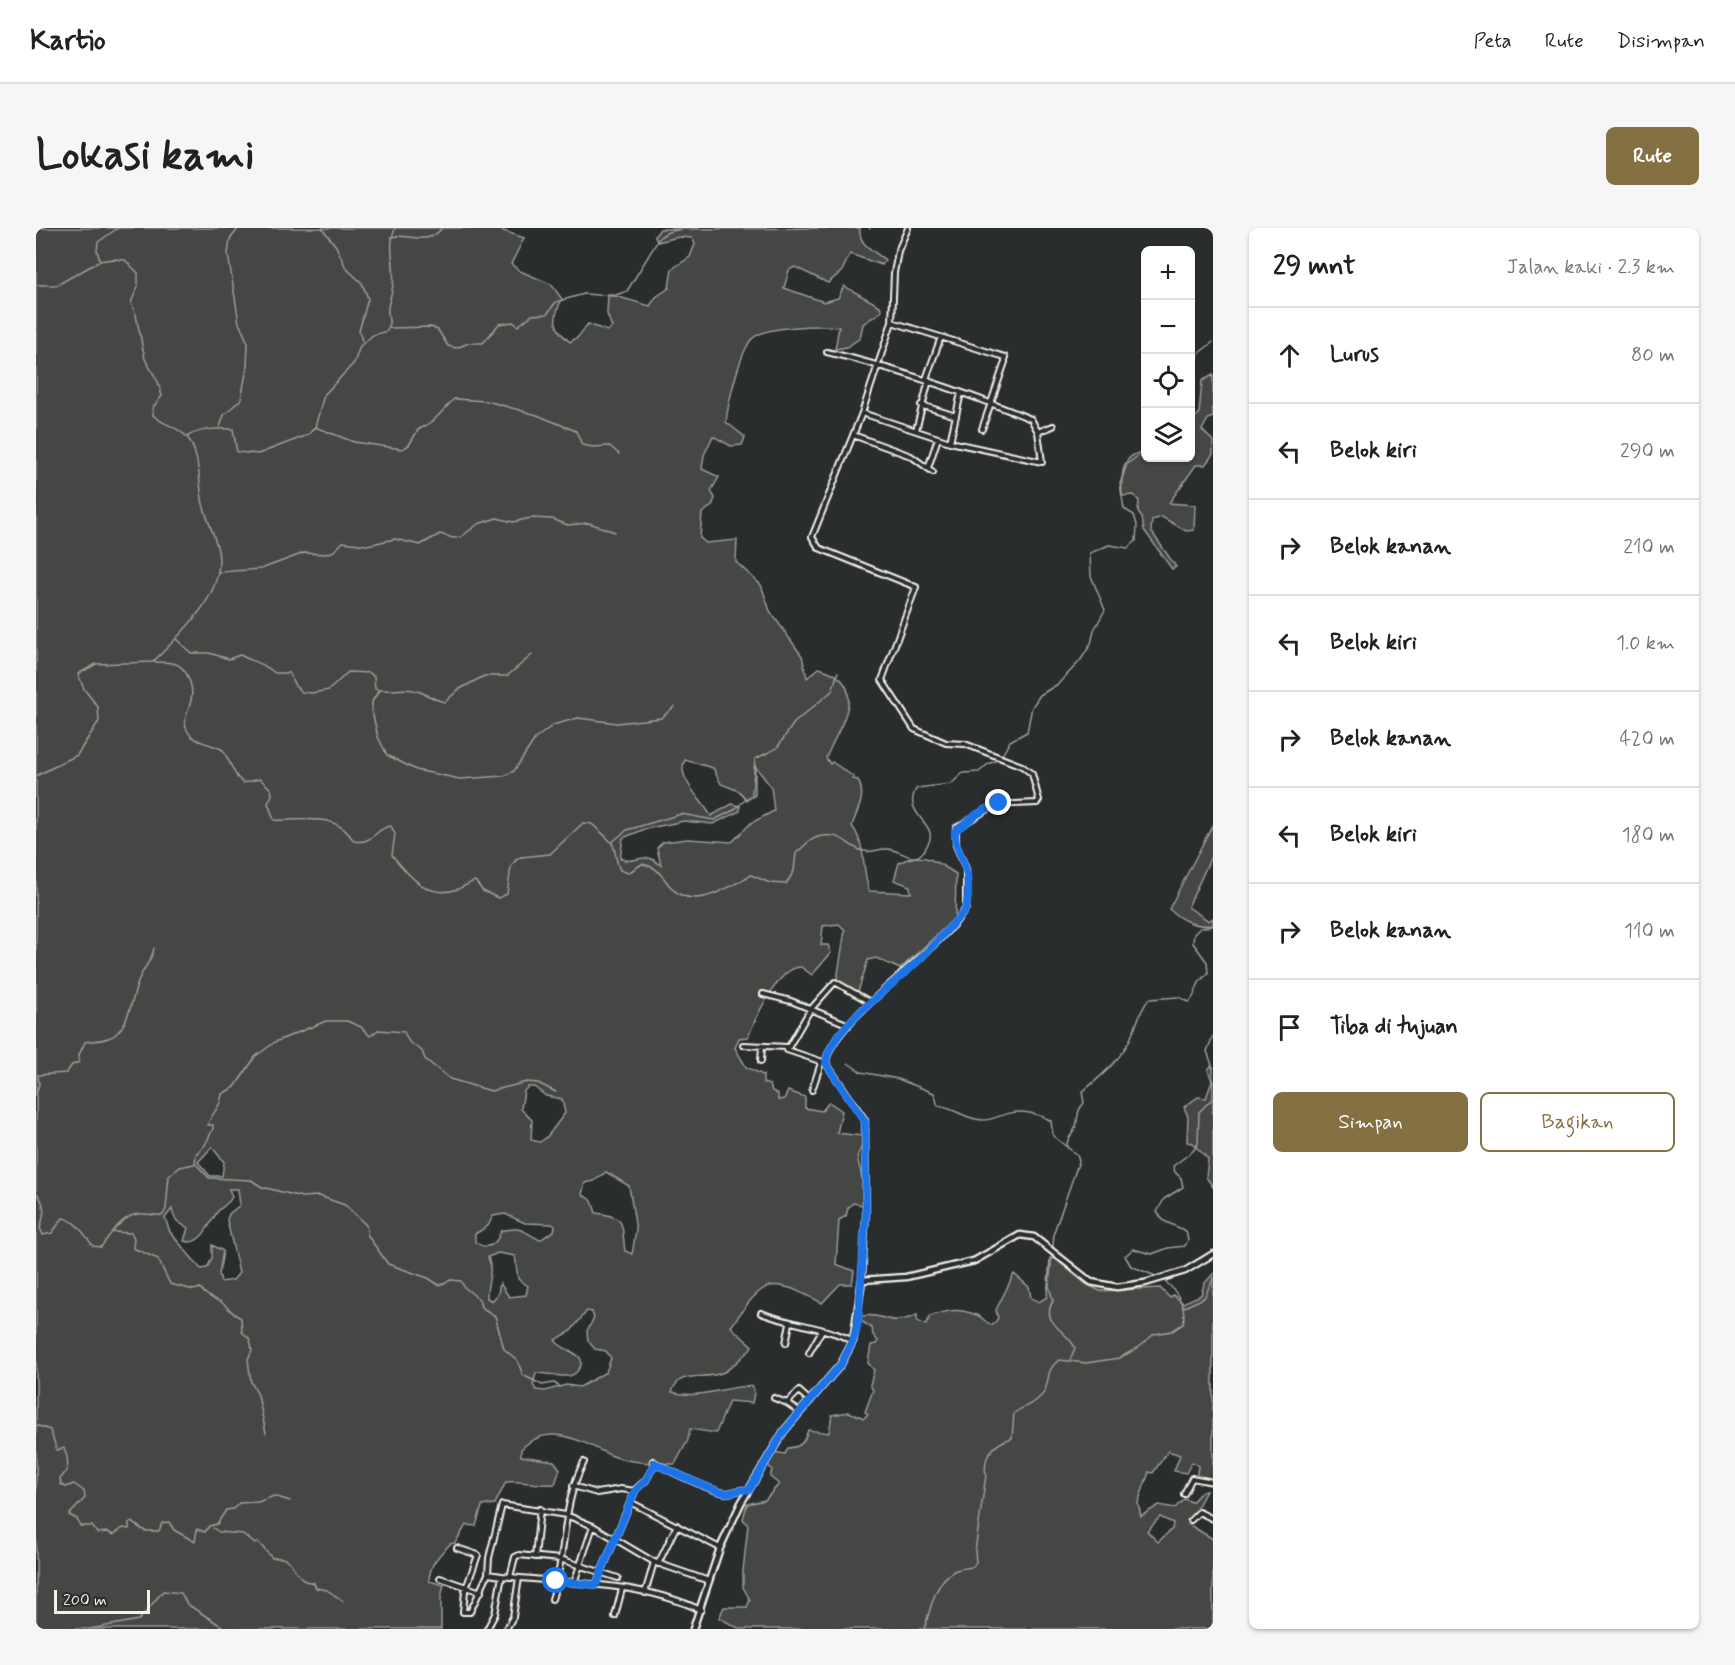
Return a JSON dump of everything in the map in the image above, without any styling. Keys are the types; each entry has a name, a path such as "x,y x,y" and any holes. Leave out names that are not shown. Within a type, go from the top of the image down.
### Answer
{"main road":[{"path":"693,1629 720,1548 749,1490 773,1449 800,1412 841,1364 853,1341 862,1280 900,1278 974,1261 1020,1235 1034,1237 1091,1282 1117,1287 1154,1281 1191,1269 1213,1254"}],"street":[{"path":"812,1090 830,1047 870,1002 916,963 967,906 965,865 956,845 956,828 995,805 1039,801 1032,774 1022,766 965,744 946,743 918,731 883,685 882,678 916,591 913,584 819,548 813,541 812,533 817,519 862,413 892,322 894,273 898,251 908,228"},
{"path":"892,322 1005,358 982,429"},
{"path":"916,430 927,380 941,337"},
{"path":"827,352 878,364 927,380 1031,419 1038,432 1041,462 1010,453 950,442 862,413"},
{"path":"950,442 961,393"},
{"path":"921,405 956,416"},
{"path":"1038,432 1053,426"},
{"path":"852,435 911,456 933,472"},
{"path":"928,468 938,438"},
{"path":"787,1047 810,1010 835,982 870,1002"},
{"path":"763,994 849,1025"},
{"path":"743,1045 787,1047 792,1052 824,1063 865,1122 866,1214 862,1280"},
{"path":"761,1061 762,1046"},
{"path":"761,1313 853,1341"},
{"path":"786,1343 790,1323"},
{"path":"808,1353 822,1330"},
{"path":"787,1403 799,1391 810,1402"},
{"path":"774,1398 800,1412"},
{"path":"552,1599 573,1486 584,1462"},
{"path":"596,1585 632,1503 635,1491 646,1480 654,1462 677,1476 725,1493 738,1489 749,1490"},
{"path":"1184,1494 1192,1478 1213,1482"},
{"path":"573,1486 597,1493 621,1489 635,1491"},
{"path":"632,1503 647,1513 677,1525 720,1548"},
{"path":"478,1555 466,1587 463,1612 466,1613 470,1612 488,1575 489,1558 497,1531 500,1506 540,1509 567,1515 593,1526 656,1563 710,1582"},
{"path":"535,1557 540,1509"},
{"path":"1191,1520 1199,1512 1213,1519"},
{"path":"645,1593 656,1563 677,1525"},
{"path":"574,1583 593,1526"},
{"path":"457,1548 489,1558"},
{"path":"510,1577 516,1556 560,1559 618,1578"},
{"path":"488,1575 622,1589 682,1602 701,1610"},
{"path":"487,1629 495,1614 502,1576"},
{"path":"440,1578 481,1592"},
{"path":"506,1629 513,1617 519,1578"},
{"path":"615,1616 622,1589"}],"shaded area":[{"path":"36,228 495,228 524,238 511,264 520,271 551,284 562,299 557,312 557,328 570,342 578,337 588,324 607,331 612,327 607,314 608,294 650,306 656,297 669,288 672,269 690,257 695,244 692,238 679,237 657,242 655,236 660,229 860,228 861,239 864,243 885,260 882,265 850,254 842,271 828,283 795,267 789,270 784,288 824,302 838,298 844,286 880,306 882,311 863,324 860,338 847,347 835,349 839,327 820,326 769,331 759,334 748,344 739,365 726,422 745,437 742,445 731,446 713,436 704,455 702,469 719,477 711,491 715,498 712,506 702,513 700,538 706,543 737,540 736,562 761,585 770,611 802,656 807,678 819,668 835,675 845,684 848,707 826,758 830,764 832,762 854,777 852,779 858,780 861,786 860,803 852,826 860,841 869,891 911,893 910,886 894,880 899,863 915,857 935,861 956,874 955,918 900,969 876,958 868,960 858,992 837,980 845,930 839,924 823,926 821,945 828,945 831,953 812,975 801,967 784,975 769,995 748,1037 739,1038 735,1048 746,1067 763,1075 763,1083 770,1085 772,1091 778,1094 778,1100 784,1099 788,1091 805,1097 805,1108 822,1111 829,1102 842,1111 837,1133 862,1136 863,1128 869,1130 857,1157 863,1181 868,1182 868,1206 853,1203 848,1208 846,1216 839,1220 836,1264 854,1271 852,1284 840,1284 822,1303 791,1288 779,1286 770,1286 761,1290 752,1298 731,1327 752,1346 749,1351 724,1372 680,1380 672,1392 701,1394 752,1386 754,1393 752,1403 729,1401 716,1433 690,1429 688,1440 675,1464 625,1460 565,1436 542,1436 521,1449 521,1456 554,1461 560,1469 555,1484 506,1482 495,1504 482,1506 476,1526 466,1525 455,1543 450,1544 438,1557 431,1569 429,1581 444,1585 441,1597 441,1629 36,1629","holes":["685,760 713,768 721,784 739,791 747,800 755,795 755,766 771,787 774,811 751,823 732,842 688,839 663,842 657,848 661,865 649,858 631,860 620,858 623,838 645,829 684,821 713,824 740,811 740,806 732,804 711,816 684,774","528,1087 534,1087 546,1096 562,1099 565,1113 547,1137 540,1142 531,1140 532,1120 521,1109 524,1091","212,1147 224,1162 222,1176 210,1176 198,1162","606,1172 629,1186 636,1230 632,1254 625,1251 621,1223 618,1219 596,1213 592,1201 582,1194 585,1183 594,1181","229,1189 238,1189 240,1205 229,1214 227,1220 239,1273 233,1280 221,1282 219,1274 223,1251 212,1245 212,1258 207,1268 201,1269 170,1232 165,1218 172,1209 177,1221 188,1228 184,1241 190,1242 201,1237 218,1211 232,1197","505,1214 525,1223 555,1226 554,1231 540,1240 522,1230 514,1229 501,1231 492,1245 480,1245 475,1242 475,1234 488,1226 493,1216","498,1253 515,1256 518,1279 528,1286 526,1295 509,1297 500,1283 498,1294 492,1301 487,1298 490,1262 488,1257","587,1311 592,1312 594,1318 587,1331 588,1341 595,1349 606,1351 611,1358 606,1372 580,1387 566,1385 545,1391 536,1390 533,1385 536,1373 569,1376 576,1373 580,1367 580,1358 555,1340 570,1332"]},
{"path":"1213,375 1213,417 1208,419 1202,430 1213,441 1213,454 1205,465 1196,465 1169,503 1195,505 1194,530 1186,531 1162,517 1152,520 1151,531 1176,567 1172,569 1144,530 1142,518 1138,512 1139,501 1134,495 1122,496 1124,467 1131,456 1141,452 1141,462 1195,462 1195,418 1199,414 1202,381"},
{"path":"1213,824 1213,852 1188,907 1209,921 1213,918 1213,925 1200,925 1184,920 1169,909"},
{"path":"1211,1066 1213,1067 1213,1187 1206,1177 1208,1159 1192,1143 1187,1142 1188,1117 1184,1107 1198,1097 1206,1098 1212,1081 1208,1070"},
{"path":"1050,1258 1056,1259 1086,1284 1100,1291 1160,1288 1170,1298 1173,1295 1183,1303 1201,1295 1204,1284 1213,1274 1213,1478 1209,1483 1196,1481 1198,1466 1192,1462 1186,1473 1174,1471 1180,1455 1168,1451 1153,1473 1149,1472 1138,1503 1141,1516 1159,1505 1175,1508 1184,1499 1192,1502 1201,1492 1206,1491 1188,1524 1213,1539 1213,1629 740,1629 719,1618 724,1607 747,1607 750,1600 743,1587 748,1525 743,1519 747,1504 765,1500 779,1484 770,1477 772,1470 768,1465 774,1452 785,1454 788,1448 799,1445 804,1441 808,1430 829,1433 832,1415 849,1412 864,1418 868,1414 865,1412 873,1390 870,1385 874,1370 868,1363 871,1345 878,1341 873,1335 872,1328 861,1321 861,1316 869,1315 900,1320 917,1315 917,1321 926,1325 930,1316 949,1311 964,1311 977,1315 993,1325 998,1318 996,1310 1014,1274 1029,1287 1031,1298 1039,1302 1047,1297","holes":["1160,1517 1173,1523 1172,1529 1158,1542 1147,1531"]}],"waterway":[{"path":"100,261 97,251 98,242 118,228"},
{"path":"220,427 224,415 241,399 247,368 248,343 239,323 228,254 230,239 239,228"},
{"path":"322,228 336,246 346,268 362,283 366,293 368,299 359,331 362,341"},
{"path":"187,437 203,431 233,429 237,452 258,454 308,435 315,427 324,395 354,363 360,346 373,335 387,331 388,308 394,278 392,242 395,228"},
{"path":"391,237 430,237 442,228"},
{"path":"389,328 431,327 438,330 448,346 456,348 469,343 483,343 499,324 513,322 518,326 532,315 547,314 556,302 584,294 613,296 627,291 660,237 668,232 686,228"},
{"path":"36,285 57,285 100,261 113,259 125,260 138,273 138,286 131,303 136,315 145,359 158,382 162,396 153,407 153,415 183,433 191,443 196,458 203,506 218,551 219,567 215,583 199,612 153,662 96,664 78,674 84,689 98,707 99,721 77,755 36,776"},
{"path":"1195,369 1199,353 1213,342"},
{"path":"315,427 354,442 402,449 409,445 418,430 433,421 454,399 487,401 537,415 576,431 582,445 610,446 619,454"},
{"path":"153,662 165,662 182,668 188,677 192,694 185,719 190,735 223,750 237,777 243,783 260,779 271,789 272,795 268,803 274,820 328,821 346,831 354,841 360,842 391,826 395,834 392,855 419,884 437,891 447,892 475,881 483,891 498,898 507,894 511,867 516,860 521,857 550,854 583,823 592,824 612,843 620,870 628,873 642,864 652,867 679,894 688,898 710,896 751,875 770,883 786,884 794,871 796,853 811,840 822,836 835,836 864,851 888,849 915,857 924,850 930,835 929,829 913,804 917,788 951,784 963,773 979,772 988,764 1000,759 1010,741 1027,732 1032,707 1040,695 1058,684 1080,661 1091,644 1094,630 1105,610 1091,576 1090,553 1109,545 1128,548 1136,541 1137,525 1134,515 1124,509 1120,484 1127,464 1141,454"},
{"path":"219,572 261,569 304,553 326,554 334,551 343,542 367,545 395,539 420,545 440,534 453,538 461,537 478,524 497,518 513,522 531,518 552,519 568,525 589,523 615,532"},
{"path":"176,639 191,653 209,653 229,659 240,655 275,673 289,673 295,686 302,692 329,690 348,672 370,673 374,677 375,689 413,690 445,702 458,690 484,676 507,676 532,655"},
{"path":"612,842 627,830 681,814 714,820 734,810 752,794 755,759 777,748 794,723 832,691 838,672"},
{"path":"379,690 372,702 372,711 378,737 387,755 416,770 460,779 504,776 514,771 535,739 553,725 578,718 617,723 661,718 675,706"},
{"path":"1067,1148 1079,1111 1084,1103 1082,1092 1123,1052 1149,999 1179,997 1189,1002 1192,999 1200,981 1208,974 1207,962 1193,943 1194,934 1200,928 1213,926"},
{"path":"36,1095 39,1084 38,1075 66,1073 72,1065 79,1062 79,1055 85,1042 109,1038 121,1028 128,1015 137,984 154,948"},
{"path":"195,1163 196,1154 205,1145 213,1129 213,1125 208,1125 220,1104 222,1094 235,1087 256,1056 275,1042 326,1021 347,1021 361,1027 370,1036 378,1030 404,1032 409,1042 422,1051 425,1059 450,1079 491,1091 527,1082 538,1083 556,1092"},
{"path":"1213,1036 1207,1051 1213,1068"},
{"path":"848,1063 861,1072 898,1079 934,1093 938,1106 971,1118 987,1120 1010,1113 1025,1112 1051,1121 1053,1136 1077,1155 1079,1161 1054,1232 1053,1248"},
{"path":"1158,1277 1131,1266 1125,1256 1133,1249 1152,1254 1168,1248 1185,1246 1188,1240 1186,1231 1164,1221 1157,1212 1164,1199 1183,1187 1181,1178 1173,1166 1193,1151 1198,1143 1199,1112 1213,1098"},
{"path":"36,1192 43,1205 44,1214 40,1228 43,1235 52,1233 63,1218 68,1219 93,1246 101,1247 127,1218 138,1214 163,1215 166,1209 169,1176 180,1167 194,1164"},
{"path":"196,1164 209,1178 251,1180 262,1187 302,1197 319,1196 345,1205 366,1225 368,1236 388,1264 428,1278 439,1285 451,1280 461,1281 464,1287 479,1299 481,1307 495,1316 504,1349 517,1360 523,1375 542,1385 554,1383 559,1386"},
{"path":"112,1232 131,1233 134,1238 133,1248 158,1259 170,1284 194,1290 200,1288 241,1318 242,1332 249,1338 251,1344 252,1350 248,1359 251,1382 258,1395 266,1433"},
{"path":"1052,1253 1049,1286 1053,1301 1050,1315 1056,1327 1072,1342 1075,1348 1070,1360"},
{"path":"924,1629 934,1597 942,1582 954,1571 973,1567 976,1562 975,1551 986,1461 995,1447 1012,1438 1014,1413 1036,1401 1043,1394 1050,1371 1059,1360 1086,1363 1119,1358 1138,1348 1154,1334 1172,1331 1183,1324 1184,1311 1180,1299 1162,1279"},
{"path":"1184,1307 1204,1298 1213,1279"},
{"path":"36,1425 50,1430 57,1450 64,1448 68,1465 60,1479 61,1484 66,1487 74,1484 84,1491 85,1498 69,1515 77,1519 80,1526 92,1526 97,1533 108,1532 113,1535 123,1528 129,1529 131,1522 145,1531 159,1531 162,1523 169,1522 174,1530 195,1542 197,1529 205,1532 209,1526 217,1524 226,1510 233,1509 239,1503 258,1502 274,1496 290,1501"},
{"path":"213,1528 219,1532 243,1534 255,1544 258,1542 272,1558 289,1561 305,1581 314,1583 316,1588 327,1590 343,1601"},
{"path":"90,1629 139,1620 163,1591 181,1593 187,1604 226,1629"}],"route":[{"path":"556,1581 596,1585 632,1503 635,1491 646,1480 655,1463 677,1476 692,1479 725,1493 738,1489 749,1490 784,1431 841,1364 853,1341 860,1309 866,1214 865,1122 826,1063 826,1057 830,1047 870,1002 916,963 964,912 967,906 966,869 956,845 955,831 977,814 999,803"}]}
